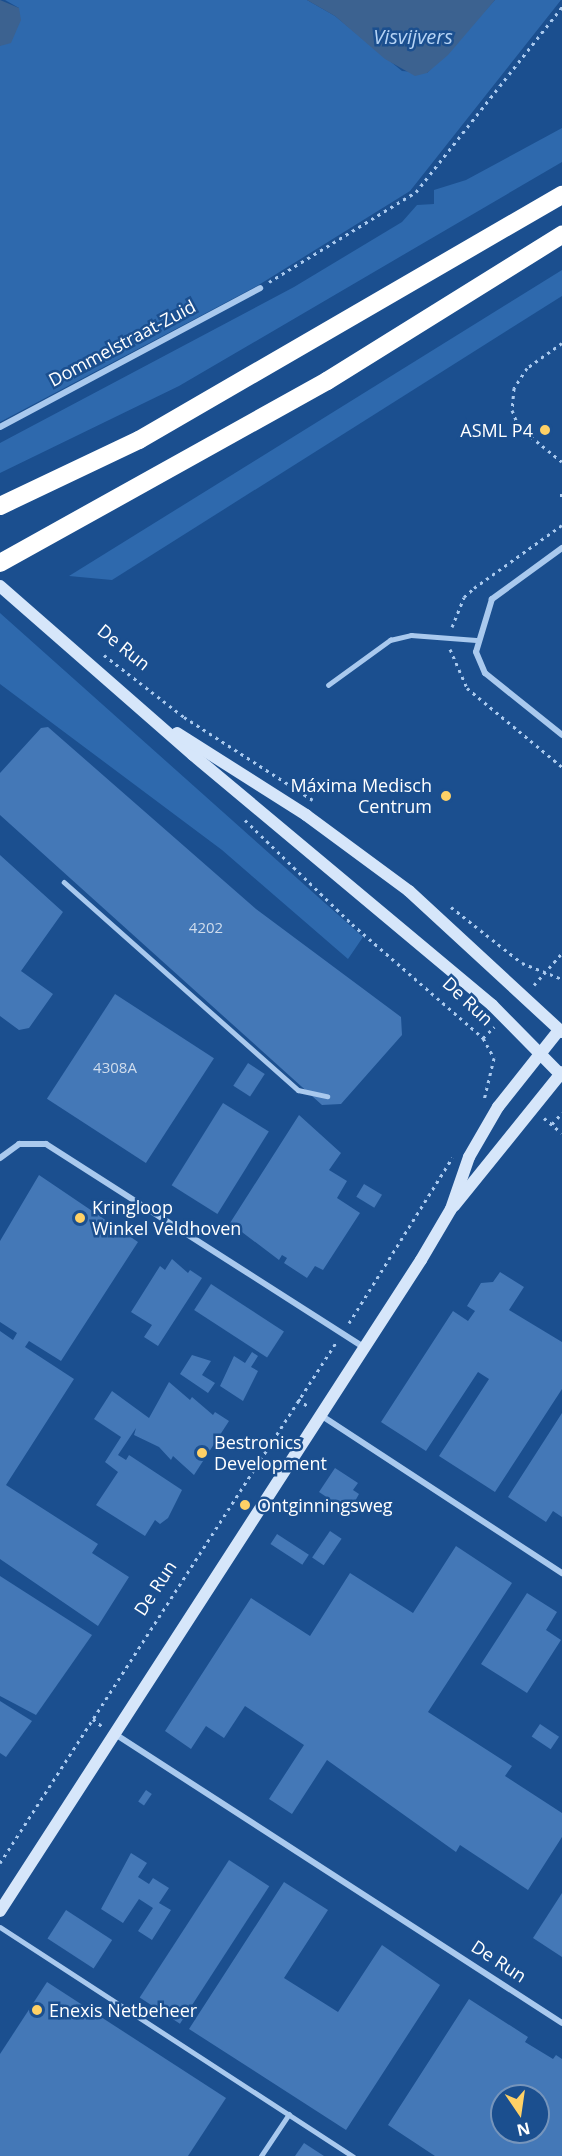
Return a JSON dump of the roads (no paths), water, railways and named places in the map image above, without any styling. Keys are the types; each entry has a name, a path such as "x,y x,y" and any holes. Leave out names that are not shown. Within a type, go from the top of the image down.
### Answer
{"highway":[{"path":"0,506 139,440 562,195"},
{"path":"0,563 327,381 562,235"}],"main road":[{"name":"De Run","path":"0,586 492,1005 561,1074 451,1209 322,1416 0,1911"},
{"name":"De Run","path":"167,729 210,750 409,891 561,1029 498,1107 470,1157 451,1209"}],"street":[{"name":"Dommelstraat-Zuid","path":"0,427 260,288"},
{"path":"562,549 492,599 476,640 485,673 562,735"},
{"path":"0,1158 18,1144 46,1144 365,1347"},
{"path":"322,1416 562,1573"},
{"name":"De Run","path":"115,1734 562,2023"}],"lane":[{"path":"328,686 390,640 411,635 476,640"},
{"path":"64,882 298,1090 327,1096"},
{"path":"0,1927 353,2156"},
{"path":"261,2156 289,2114"}],"water":[{"path":"0,0 19,8 21,20 11,43 0,46"},
{"name":"Visvijvers","path":"307,0 495,0 448,55 427,73 415,76 385,59 335,16"}],"place":[{"name":"ASML P4","path":"545,430"},
{"name":"Máxima Medisch Centrum","path":"446,796"},
{"name":"Kringloop Winkel Veldhoven","path":"80,1218"},
{"name":"Bestronics Development","path":"202,1453"},
{"name":"Ontginningsweg","path":"245,1505"},
{"name":"Enexis Netbeheer","path":"37,2010"}]}
